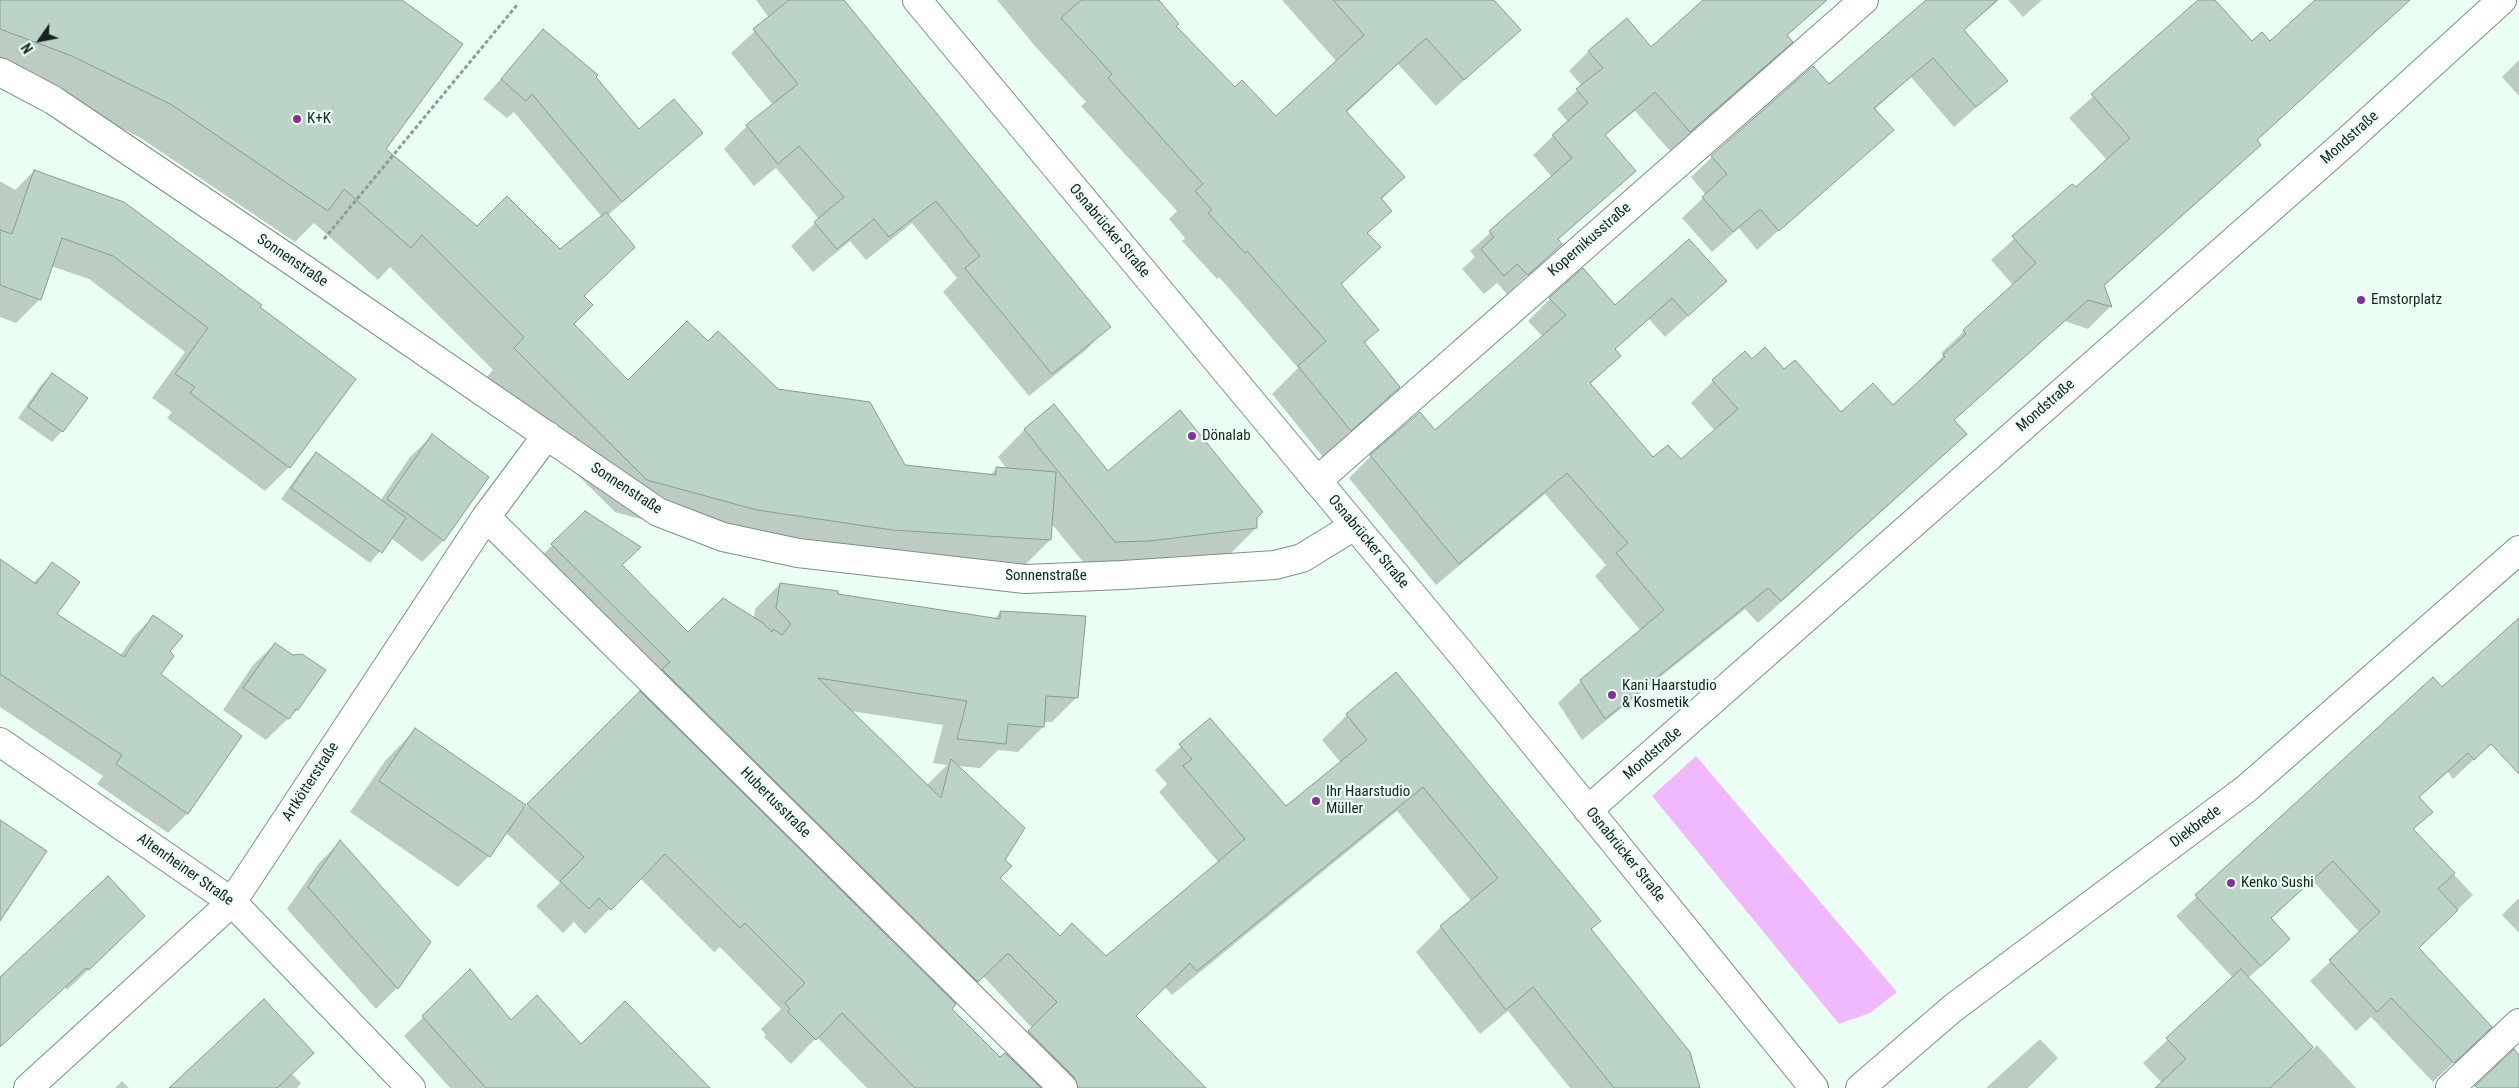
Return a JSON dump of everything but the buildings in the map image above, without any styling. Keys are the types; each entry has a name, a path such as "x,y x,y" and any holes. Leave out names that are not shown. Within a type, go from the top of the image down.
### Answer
{"street":[{"name":"Osnabrücker Straße","path":"917,0 1354,526 1814,1088"},
{"name":"Kopernikusstraße","path":"1316,481 1864,0"},
{"name":"Mondstraße","path":"1588,810 2368,122 2502,0"},
{"name":"Sonnenstraße","path":"0,72 53,100 301,267 658,512 724,537 798,553 1026,579 1275,565 1302,558 1354,526"},
{"name":"Artkötterstraße","path":"28,1088 232,902 486,517 547,435"},
{"name":"Hubertusstraße","path":"486,517 1063,1088"},
{"name":"Diekbrede","path":"1860,1088 1953,1008 2246,789 2519,550"},
{"name":"Altenrheiner Straße","path":"0,742 232,902 411,1088"},
{"path":"2450,1088 2519,1023"}],"path":[{"path":"301,267 517,5"}],"shaded area":[{"path":"1696,756 1897,992 1870,1013 1839,1024 1652,796"}],"place":[{"name":"K+K","path":"297,119"},
{"name":"Emstorplatz","path":"2361,300"},
{"name":"Dönalab","path":"1192,436"},
{"name":"Kani Haarstudio & Kosmetik","path":"1612,695"},
{"name":"Ihr Haarstudio Müller","path":"1316,801"},
{"name":"Kenko Sushi","path":"2231,883"}]}
